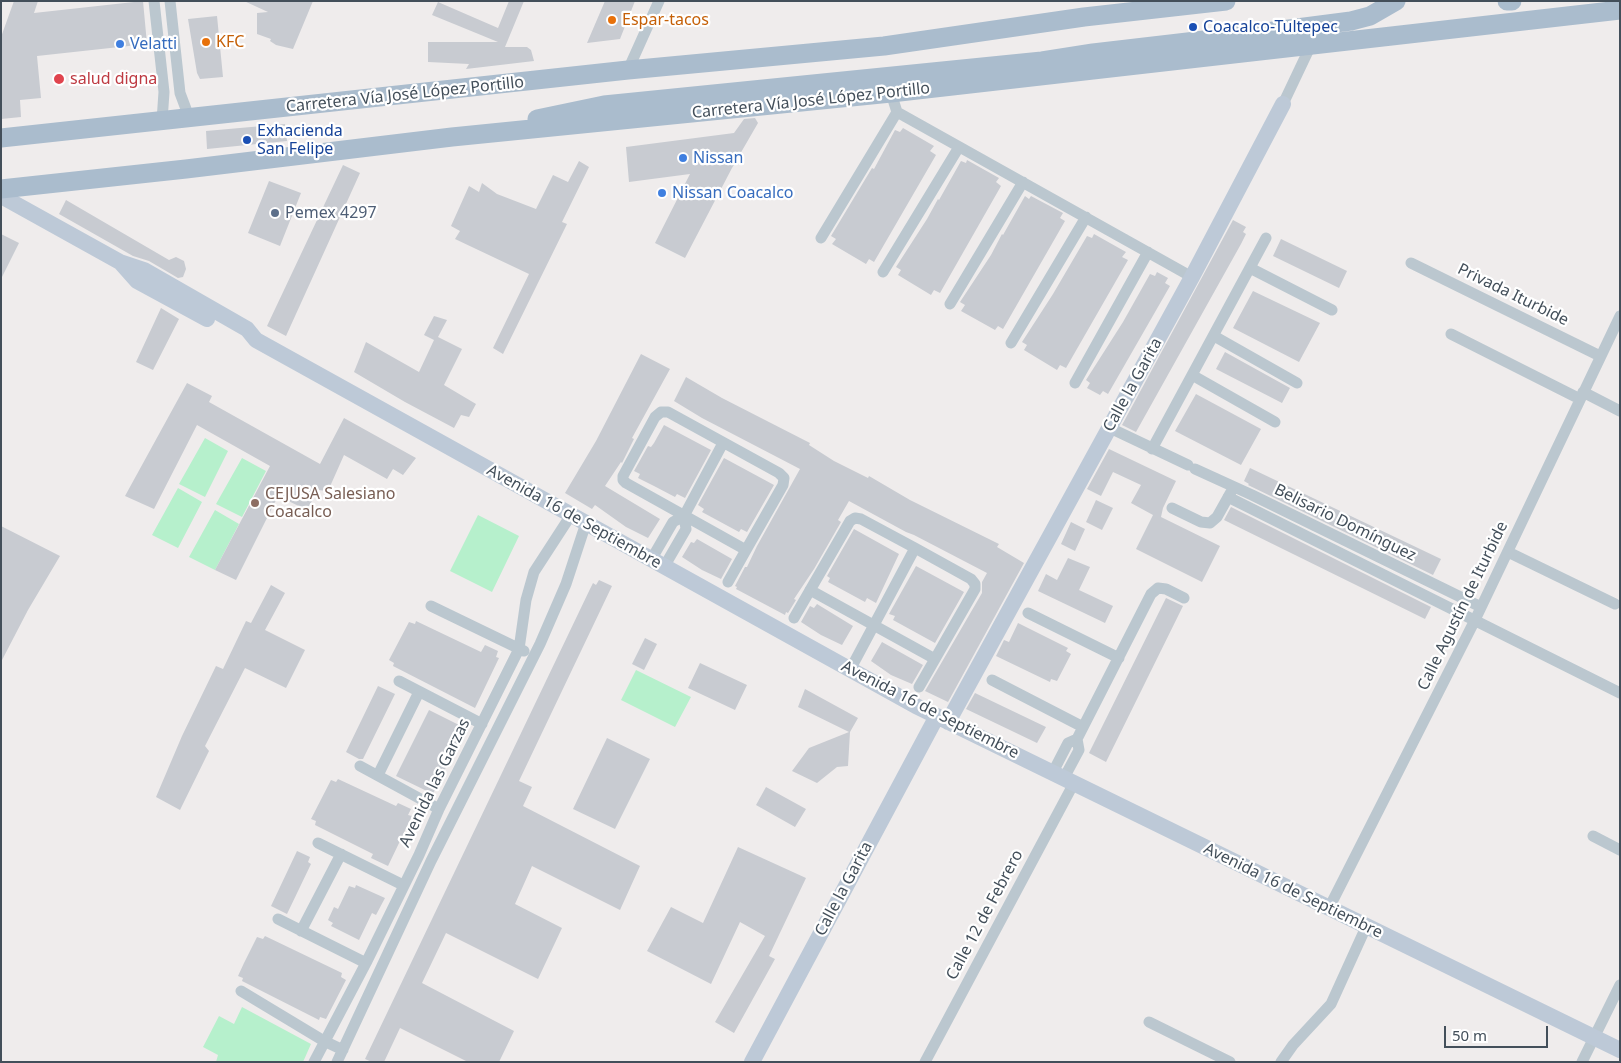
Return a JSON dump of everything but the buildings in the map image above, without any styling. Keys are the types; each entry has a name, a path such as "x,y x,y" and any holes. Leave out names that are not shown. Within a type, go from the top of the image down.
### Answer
{"main road":[{"name":"Carretera Vía José López Portillo","path":"1,138 628,70 874,47 941,39 1084,17 1226,1"},
{"path":"452,137 604,105 1042,61 1093,53 1350,22 1370,16 1396,1"},
{"path":"1507,1 1512,1"},
{"name":"Carretera Vía José López Portillo","path":"1,189 452,137 891,93 1620,10"},
{"name":"Calle la Garita","path":"752,1062 943,719 1110,428 1282,104"},
{"name":"Avenida 16 de Septiembre","path":"1,196 120,262 138,281 240,337 256,340 850,670 943,719 1620,1050"}],"street":[{"path":"154,1 164,92 162,121"},
{"path":"170,1 180,93 190,117"},
{"path":"628,70 659,1"},
{"name":"Calle la Garita","path":"1282,104 1312,45"},
{"path":"891,93 897,112 1192,276"},
{"path":"821,238 897,112"},
{"path":"883,272 959,146"},
{"path":"950,304 1023,182"},
{"path":"1011,343 1086,217"},
{"path":"1152,449 1266,238"},
{"path":"1075,383 1148,252"},
{"name":"Privada Iturbide","path":"1411,263 1600,356"},
{"path":"1250,268 1332,310"},
{"name":"Calle Agustín de Iturbide","path":"1329,908 1475,620 1620,316"},
{"path":"1451,334 1620,411"},
{"path":"1214,336 1297,383"},
{"path":"1192,375 1275,422"},
{"path":"728,582 783,485 784,478 779,473 668,412 661,412 655,417 623,476 623,480 746,550"},
{"name":"Belisario Domínguez","path":"1110,428 1234,486 1481,607"},
{"path":"658,563 686,529 684,516 723,443"},
{"path":"1172,508 1202,522 1210,523 1217,517 1234,486"},
{"name":"Belisario Domínguez","path":"1228,497 1620,693"},
{"name":"Avenida las Garzas","path":"314,1062 366,963 419,855 439,809 519,649 526,600 534,572 571,515"},
{"path":"794,618 850,521 855,518 861,518 971,579 975,584 975,589 919,687"},
{"name":"Avenida las Garzas","path":"337,1062 431,861 534,656 566,584 586,523"},
{"path":"850,670 915,548"},
{"path":"1508,552 1615,604"},
{"name":"Calle 12 de Febrero","path":"925,1062 1063,778 1079,750 1078,739 1083,728 1151,594 1158,588 1166,589 1184,598"},
{"path":"810,590 935,659"},
{"path":"431,606 534,656"},
{"path":"1028,613 1119,658"},
{"path":"992,680 1083,728"},
{"path":"399,681 482,724"},
{"path":"378,775 419,692"},
{"path":"360,766 439,809"},
{"path":"1593,836 1620,850"},
{"path":"318,843 403,885"},
{"path":"301,931 341,854"},
{"path":"419,855 431,861"},
{"path":"278,920 366,963"},
{"path":"1281,1062 1293,1045 1331,1004 1366,927"},
{"path":"1582,1062 1593,1036 1620,985"},
{"path":"240,991 324,1041 343,1050"},
{"path":"1149,1022 1230,1062"}],"green space":[{"path":"205,438 228,451 205,497 179,484"},
{"path":"242,458 266,471 242,517 216,504"},
{"path":"178,488 202,502 178,548 152,535"},
{"path":"215,510 239,524 215,570 189,557"},
{"path":"478,515 519,536 492,592 450,571"},
{"path":"636,670 691,697 675,727 621,700"},
{"path":"242,1007 311,1044 303,1062 216,1062 218,1055 203,1047 219,1016 234,1024"}],"place":[{"name":"Espar-tacos","path":"612,20"},
{"name":"Coacalco-Tultepec","path":"1193,27"},
{"name":"KFC","path":"206,42"},
{"name":"Velatti","path":"120,44"},
{"name":"salud digna","path":"59,79"},
{"name":"Exhacienda San Felipe","path":"247,140"},
{"name":"Nissan","path":"683,158"},
{"name":"Nissan Coacalco","path":"662,193"},
{"name":"Pemex 4297","path":"275,213"},
{"name":"CEJUSA Salesiano Coacalco","path":"255,503"}]}
